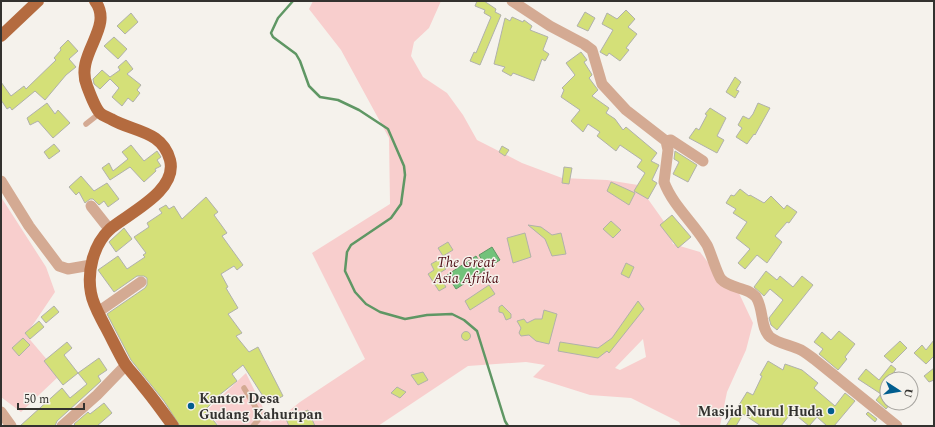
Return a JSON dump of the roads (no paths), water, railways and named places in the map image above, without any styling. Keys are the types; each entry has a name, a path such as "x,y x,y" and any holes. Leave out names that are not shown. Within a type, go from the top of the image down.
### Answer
{"main road":[{"path":"1,36 38,1"},
{"path":"95,1 102,14 99,30 84,64 86,85 100,113 117,123 138,130 158,140 164,147 170,161 169,176 164,187 128,218 110,230 100,243 89,271 91,294 98,312 126,365 173,426"}],"street":[{"path":"512,1 550,26 584,44 592,50 602,84 626,110 666,141 668,150 664,169 665,184 681,210 706,245 719,277 728,285 754,295 759,302 766,330 770,336 787,346 801,350 814,359 897,426"},
{"path":"666,141 671,140 703,161"},
{"path":"1,180 29,226 59,266 68,269 91,265"},
{"path":"92,206 110,230"},
{"path":"98,312 141,282"},
{"path":"62,426 97,395 126,365"},
{"path":"1,412 11,426"}],"lane":[{"path":"86,124 100,113"},
{"path":"244,388 259,413 259,420 253,426"}],"waterway":[{"path":"293,1 278,18 271,33 273,37 296,54 309,86 320,97 338,100 359,110 388,129 404,166 405,175 401,204 391,218 351,245 347,252 345,271 355,292 366,304 380,312 405,319 427,315 452,314 464,320 477,331 505,421 508,426"}],"place":[{"name":"Kantor Desa Gudang Kahuripan","path":"191,406"},
{"name":"Masjid Nurul Huda","path":"831,411"}],"park label":[{"name":"The Great Asia Afrika","path":"466,270"}]}
